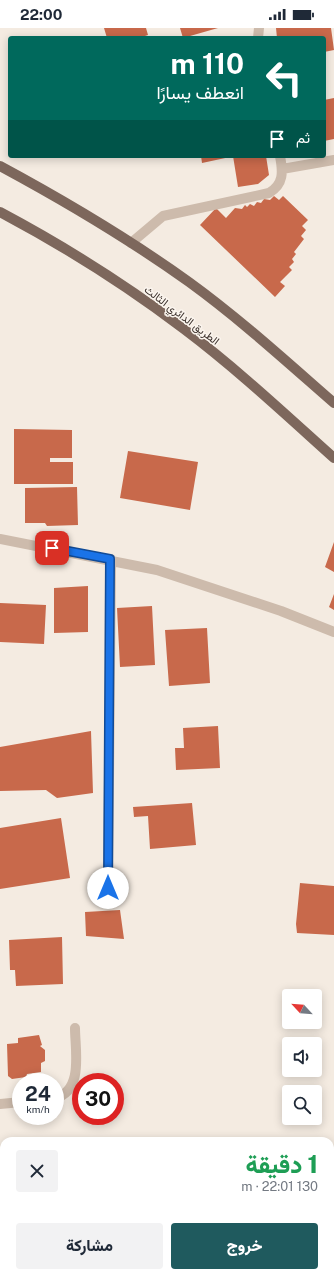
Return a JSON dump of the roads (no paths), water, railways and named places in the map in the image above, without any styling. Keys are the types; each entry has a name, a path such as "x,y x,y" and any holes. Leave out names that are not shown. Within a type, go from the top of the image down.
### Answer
{"main road":[{"path":"0,166 131,243 190,283 282,358 334,403"},
{"name":"الطريق الدائري الثالث","path":"0,212 74,253 184,329 245,379 334,458"}],"street":[{"path":"131,243 163,216 269,193 279,185 281,180 282,169 280,158"},
{"path":"282,169 334,160"},
{"path":"0,539 110,559 157,570 212,587 334,632"},
{"path":"108,888 110,559"},
{"path":"64,1094 67,1092 76,1076 75,1028"},
{"path":"0,1104 12,1103"}]}
